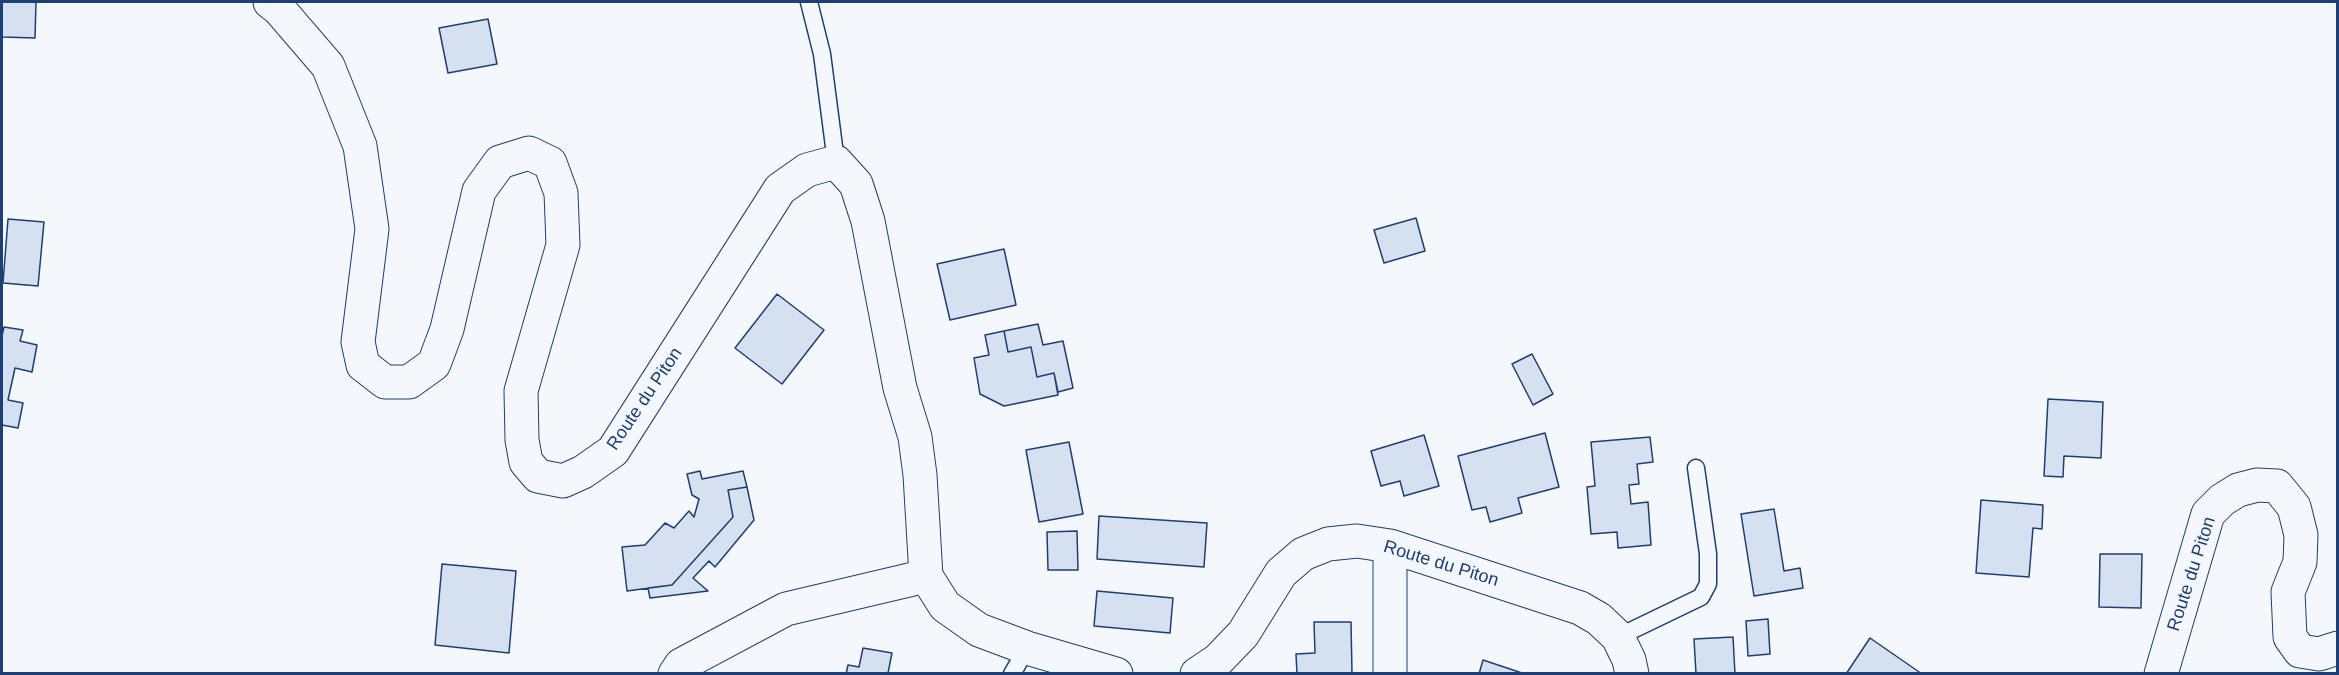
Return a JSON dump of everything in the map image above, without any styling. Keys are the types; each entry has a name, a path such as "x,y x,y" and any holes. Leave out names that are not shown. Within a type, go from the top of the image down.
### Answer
{"street":[{"name":"Route du Piton","path":"270,2 279,9 328,66 360,146 372,229 358,342 363,365 385,382 409,382 434,364 447,329 479,191 500,162 529,153 550,163 561,193 563,245 522,391 522,440 526,462 538,476 563,481 583,472 614,451 780,189 807,170 836,162"},
{"path":"836,162 856,184 868,220 900,388 915,437 920,475 926,576 945,606 1020,661 1116,674"},
{"name":"Route du Piton","path":"2161,674 2208,514 2222,500 2238,490 2257,485 2277,486 2294,507 2301,535 2300,562 2288,592 2290,638 2301,651 2319,654 2337,648"},
{"name":"Route du Piton","path":"1197,674 1218,660 1243,634 1281,573 1302,554 1328,544 1357,541 1390,546 1580,608 1599,619 1618,638 1629,660 1632,674"},
{"path":"1390,546 1390,674"},
{"path":"675,674 681,665 786,609 926,576"}],"lane":[{"path":"809,2 822,54 836,162"},
{"path":"1618,638 1701,597 1708,584 1708,554 1696,468"}],"building":[{"path":"2,2 36,2 35,38 2,37"},
{"path":"488,19 497,64 448,73 439,28"},
{"path":"1416,218 1425,251 1384,263 1374,230"},
{"path":"8,219 44,222 38,286 3,283"},
{"path":"1004,249 1016,305 950,320 937,264"},
{"path":"777,294 824,330 782,384 735,348"},
{"path":"1038,324 1043,345 1063,341 1073,388 1058,392 1054,373 1037,377 1031,347 1008,352 1004,331"},
{"path":"4,327 23,330 20,341 37,345 32,372 15,368 8,400 23,403 18,428 2,425 2,336"},
{"path":"1004,331 1008,352 1031,347 1037,377 1054,373 1058,395 1004,406 980,394 974,358 989,355 985,335"},
{"path":"1532,354 1553,394 1533,405 1512,364"},
{"path":"2048,399 2103,402 2101,458 2064,456 2063,477 2044,476"},
{"path":"1545,433 1559,487 1518,498 1522,513 1490,522 1486,507 1472,510 1458,456"},
{"path":"1424,435 1439,486 1404,496 1400,481 1381,486 1371,451"},
{"path":"1650,437 1653,462 1637,464 1639,484 1629,485 1631,504 1648,502 1651,545 1618,548 1617,532 1591,534 1587,487 1595,486 1591,442"},
{"path":"1069,442 1083,514 1039,522 1026,450"},
{"path":"700,471 702,479 743,471 747,487 728,490 733,517 672,585 627,591 622,547 645,545 665,523 674,528 689,511 694,517 699,499 692,495 687,474"},
{"path":"747,487 754,520 715,567 709,561 693,578 708,591 650,598 648,588 672,585 733,517 728,490"},
{"path":"1981,500 2043,505 2042,529 2033,528 2029,577 1976,573"},
{"path":"1774,509 1784,571 1800,568 1803,588 1754,596 1741,514"},
{"path":"1099,516 1207,523 1204,567 1097,559"},
{"path":"1077,531 1078,570 1048,570 1047,532"},
{"path":"2100,554 2142,554 2141,608 2099,607"},
{"path":"442,564 516,571 509,653 435,645"},
{"path":"1097,591 1173,598 1170,633 1094,626"},
{"path":"1768,619 1770,654 1748,656 1746,621"},
{"path":"1314,622 1351,622 1352,674 1297,674 1296,654 1315,653"},
{"path":"1733,637 1735,674 1696,674 1694,639"},
{"path":"1870,638 1922,674 1846,674"},
{"path":"863,648 892,653 888,673 893,674 846,674 848,665 859,667"},
{"path":"1483,660 1525,674 1479,674"}]}
